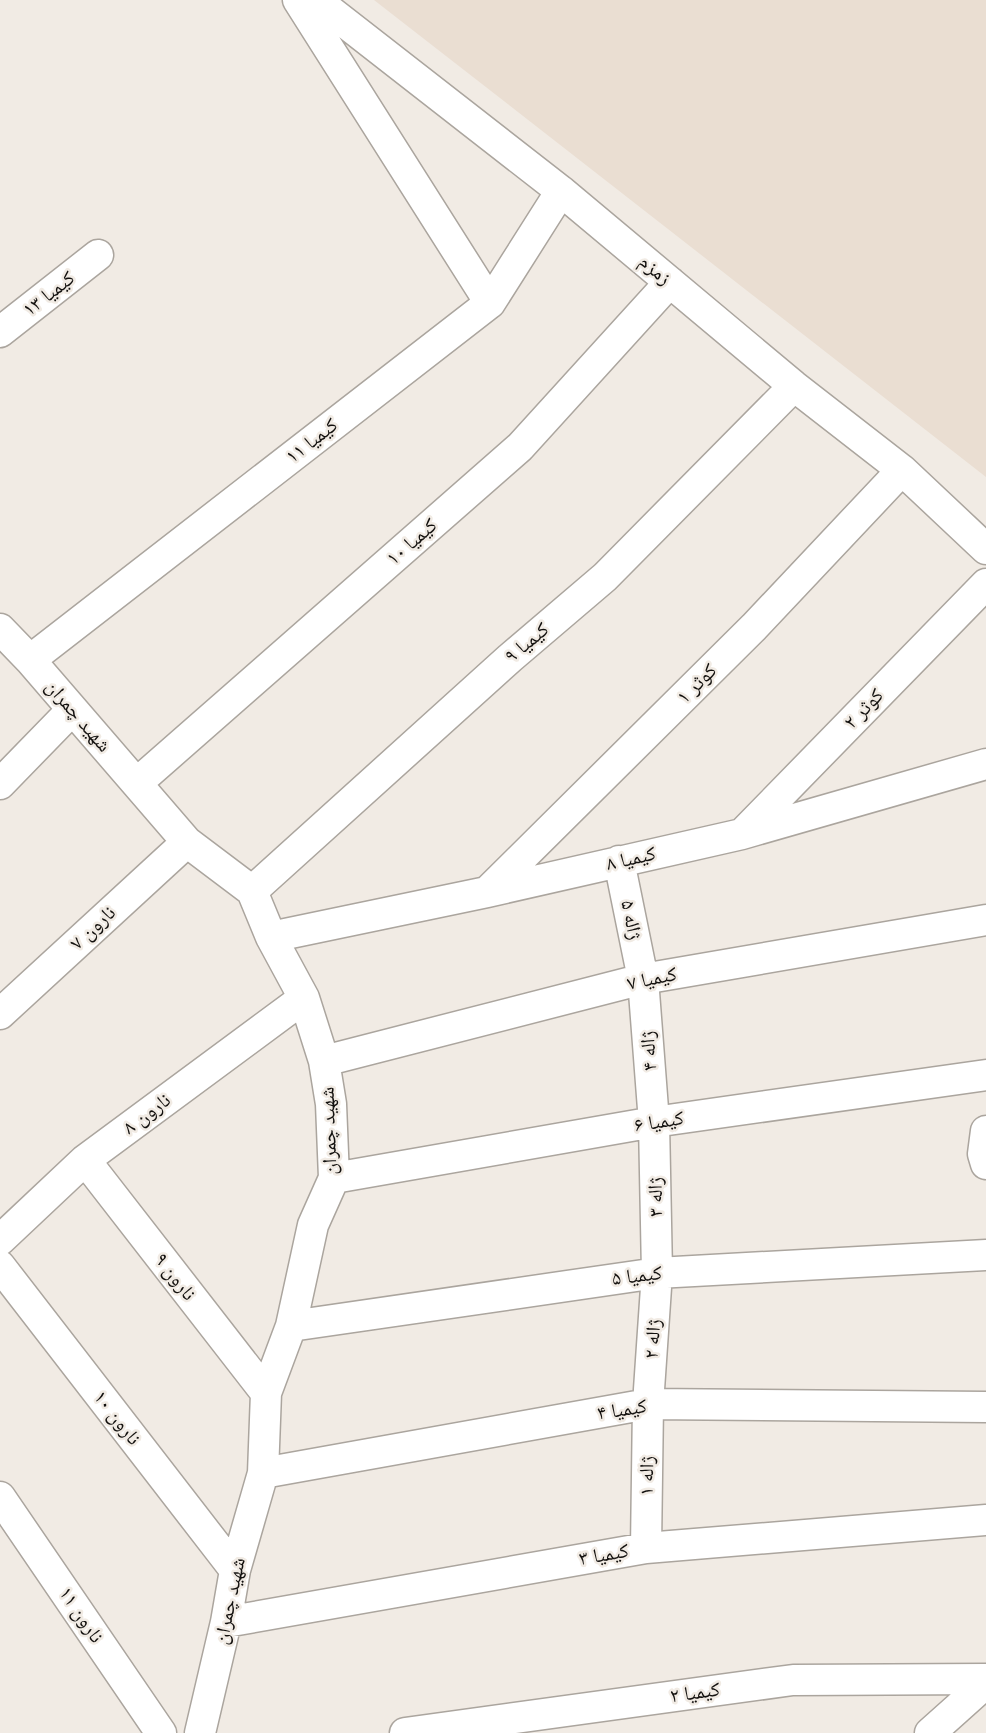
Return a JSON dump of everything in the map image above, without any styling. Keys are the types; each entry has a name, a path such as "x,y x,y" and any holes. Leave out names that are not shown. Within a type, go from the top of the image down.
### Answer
{"street":[{"path":"298,0 490,303"},
{"name":"زمزم","path":"316,0 561,191 794,386 902,470 986,549"},
{"name":"کیمیا ۱۱","path":"30,660 490,303 561,191"},
{"name":"کیمیا ۱۳","path":"0,332 98,255"},
{"name":"کیمیا ۱۰","path":"137,783 520,447 670,282"},
{"name":"کیمیا ۹","path":"252,891 510,658 605,577 794,386"},
{"name":"کوثر ۱","path":"487,892 754,627 902,470"},
{"name":"کوثر ۲","path":"742,834 986,584"},
{"name":"شهید چمران","path":"0,629 30,660 187,842 252,891 271,937 304,998 324,1061 331,1104 334,1178 313,1225 291,1326 266,1393 263,1473 235,1570 226,1622 200,1733"},
{"path":"0,784 72,711"},
{"name":"کیمیا ۸","path":"271,937 487,892 742,834 986,764"},
{"name":"نارون ۷","path":"0,1014 187,842"},
{"name":"ژاله ۵","path":"619,861 644,979"},
{"name":"کیمیا ۷","path":"324,1061 644,979 986,920"},
{"name":"ژاله ۴","path":"644,979 654,1122"},
{"name":"نارون ۸","path":"0,1240 85,1160 304,998"},
{"name":"کیمیا ۶","path":"334,1178 654,1122 986,1075"},
{"name":"ژاله ۳","path":"654,1122 657,1273"},
{"path":"986,1131 983,1154 986,1164"},
{"name":"نارون ۹","path":"85,1160 266,1393"},
{"name":"کیمیا ۵","path":"291,1326 657,1273 986,1255"},
{"name":"نارون ۱۰","path":"0,1266 235,1570"},
{"name":"ژاله ۲","path":"648,1404 657,1273"},
{"name":"کیمیا ۴","path":"263,1473 648,1404 986,1407"},
{"name":"ژاله ۱","path":"646,1548 648,1404"},
{"name":"نارون ۱۱","path":"0,1497 161,1733"},
{"name":"کیمیا ۳","path":"226,1622 646,1548 986,1520"},
{"name":"کیمیا ۲","path":"405,1733 794,1680 986,1681"},
{"path":"930,1733 986,1681"}],"shaded area":[{"path":"374,0 986,0 986,477 473,77"}]}
